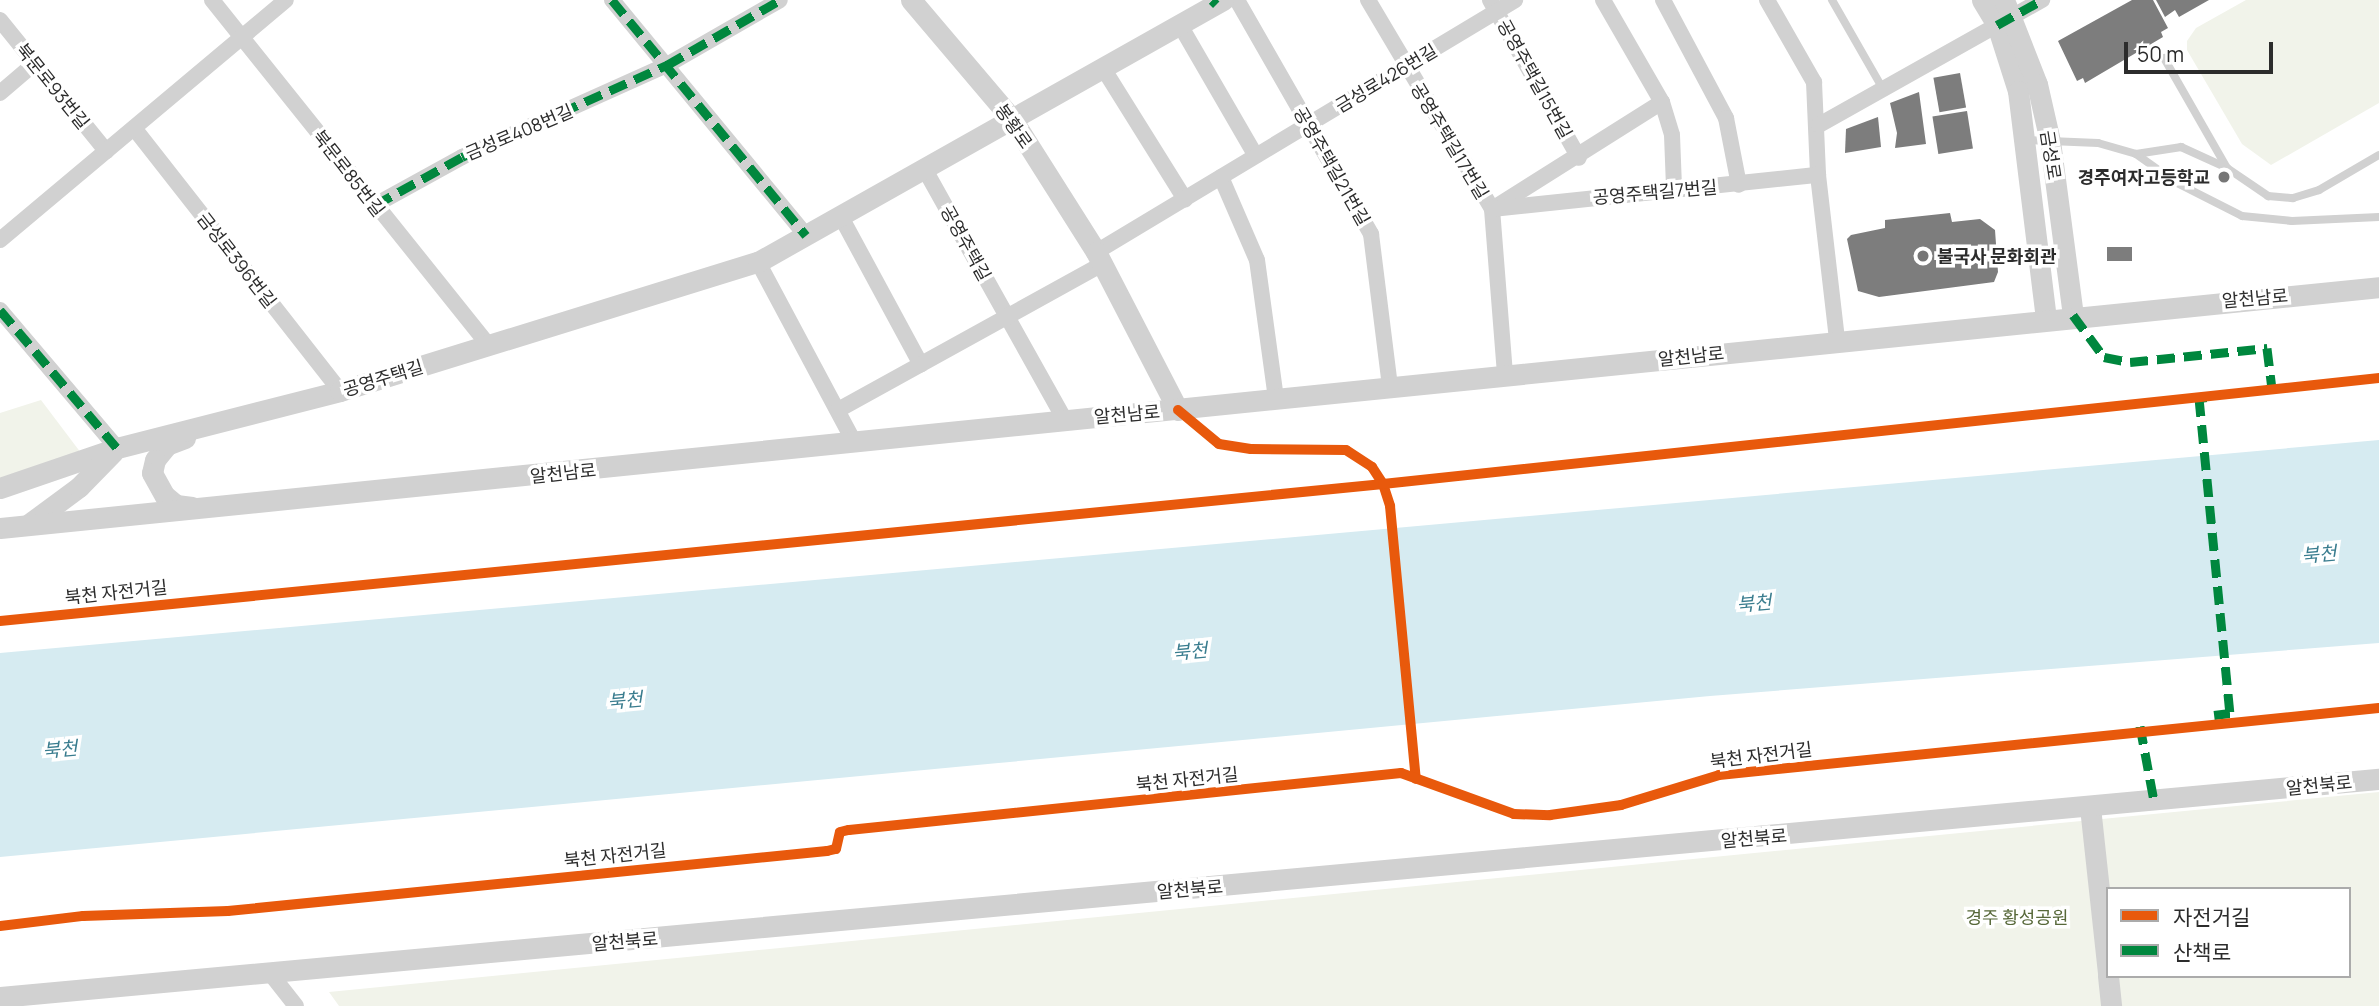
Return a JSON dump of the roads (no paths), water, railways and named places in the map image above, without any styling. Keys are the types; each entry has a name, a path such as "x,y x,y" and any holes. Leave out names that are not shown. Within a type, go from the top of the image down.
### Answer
{"street":[{"name":"북문로85번길","path":"212,0 488,345"},
{"path":"0,240 286,0"},
{"path":"612,0 806,235"},
{"name":"금성로408번길","path":"375,205 462,157 667,65 780,0"},
{"name":"봉황로","path":"911,0 1012,119 1099,258 1178,410"},
{"name":"공영주택길21번길","path":"1237,0 1371,234 1390,387"},
{"name":"공영주택길17번길","path":"1368,0 1492,209 1505,376"},
{"name":"금성로426번길","path":"1099,258 1185,199 1405,66 1493,6 1515,0"},
{"path":"1603,0 1662,102 1672,135 1674,188"},
{"path":"1663,0 1726,118 1739,185"},
{"path":"1767,0 1814,82 1819,125 1818,175 1837,340"},
{"name":"금성로","path":"1982,0 2005,14 2050,141 2073,315"},
{"path":"1819,125 2005,14 2042,0"},
{"name":"공영주택길","path":"0,488 117,448 340,391 758,262 1217,1"},
{"name":"공영주택길15번길","path":"1493,6 1579,158"},
{"name":"금성로","path":"2005,14 2025,140 2046,318"},
{"name":"북문로93번길","path":"0,20 106,151"},
{"path":"1180,24 1256,156"},
{"path":"0,93 34,64"},
{"path":"1102,68 1185,199"},
{"path":"1492,209 1579,158 1662,102"},
{"name":"금성로396번길","path":"134,128 340,391"},
{"name":"공영주택길","path":"924,168 1065,420"},
{"name":"공영주택길7번길","path":"1492,209 1818,175"},
{"path":"1221,177 1257,260 1276,399"},
{"path":"840,215 921,365"},
{"path":"838,410 1008,318 1099,258"},
{"path":"758,262 853,440"},
{"name":"알천남로","path":"0,528 716,459 853,440 1178,410 2073,315 2379,287"},
{"path":"0,310 117,448 79,487 28,525"},
{"path":"204,508 176,505 165,496 152,473 155,460 167,445 227,420"},
{"name":"알천북로","path":"0,997 2379,779"},
{"path":"2090,807 2106,955"},
{"path":"270,973 296,1006"},
{"path":"2108,978 2111,1006"}],"lane":[{"path":"1832,0 1883,89"},
{"path":"2164,58 2227,168"},
{"path":"2025,140 2098,144 2136,154 2177,183 2242,216 2292,222 2379,218"},
{"path":"2136,154 2181,147 2227,168 2268,196 2293,198 2319,190 2379,155"}],"water":[{"name":"북천","path":"2379,440 2379,643 1710,696 0,857 0,653"}],"place":[{"name":"경주여자고등학교","path":"2224,177"},
{"name":"불국사 문화회관","path":"1923,256"}],"park label":[{"name":"경주 황성공원","path":"2017,917"}]}
